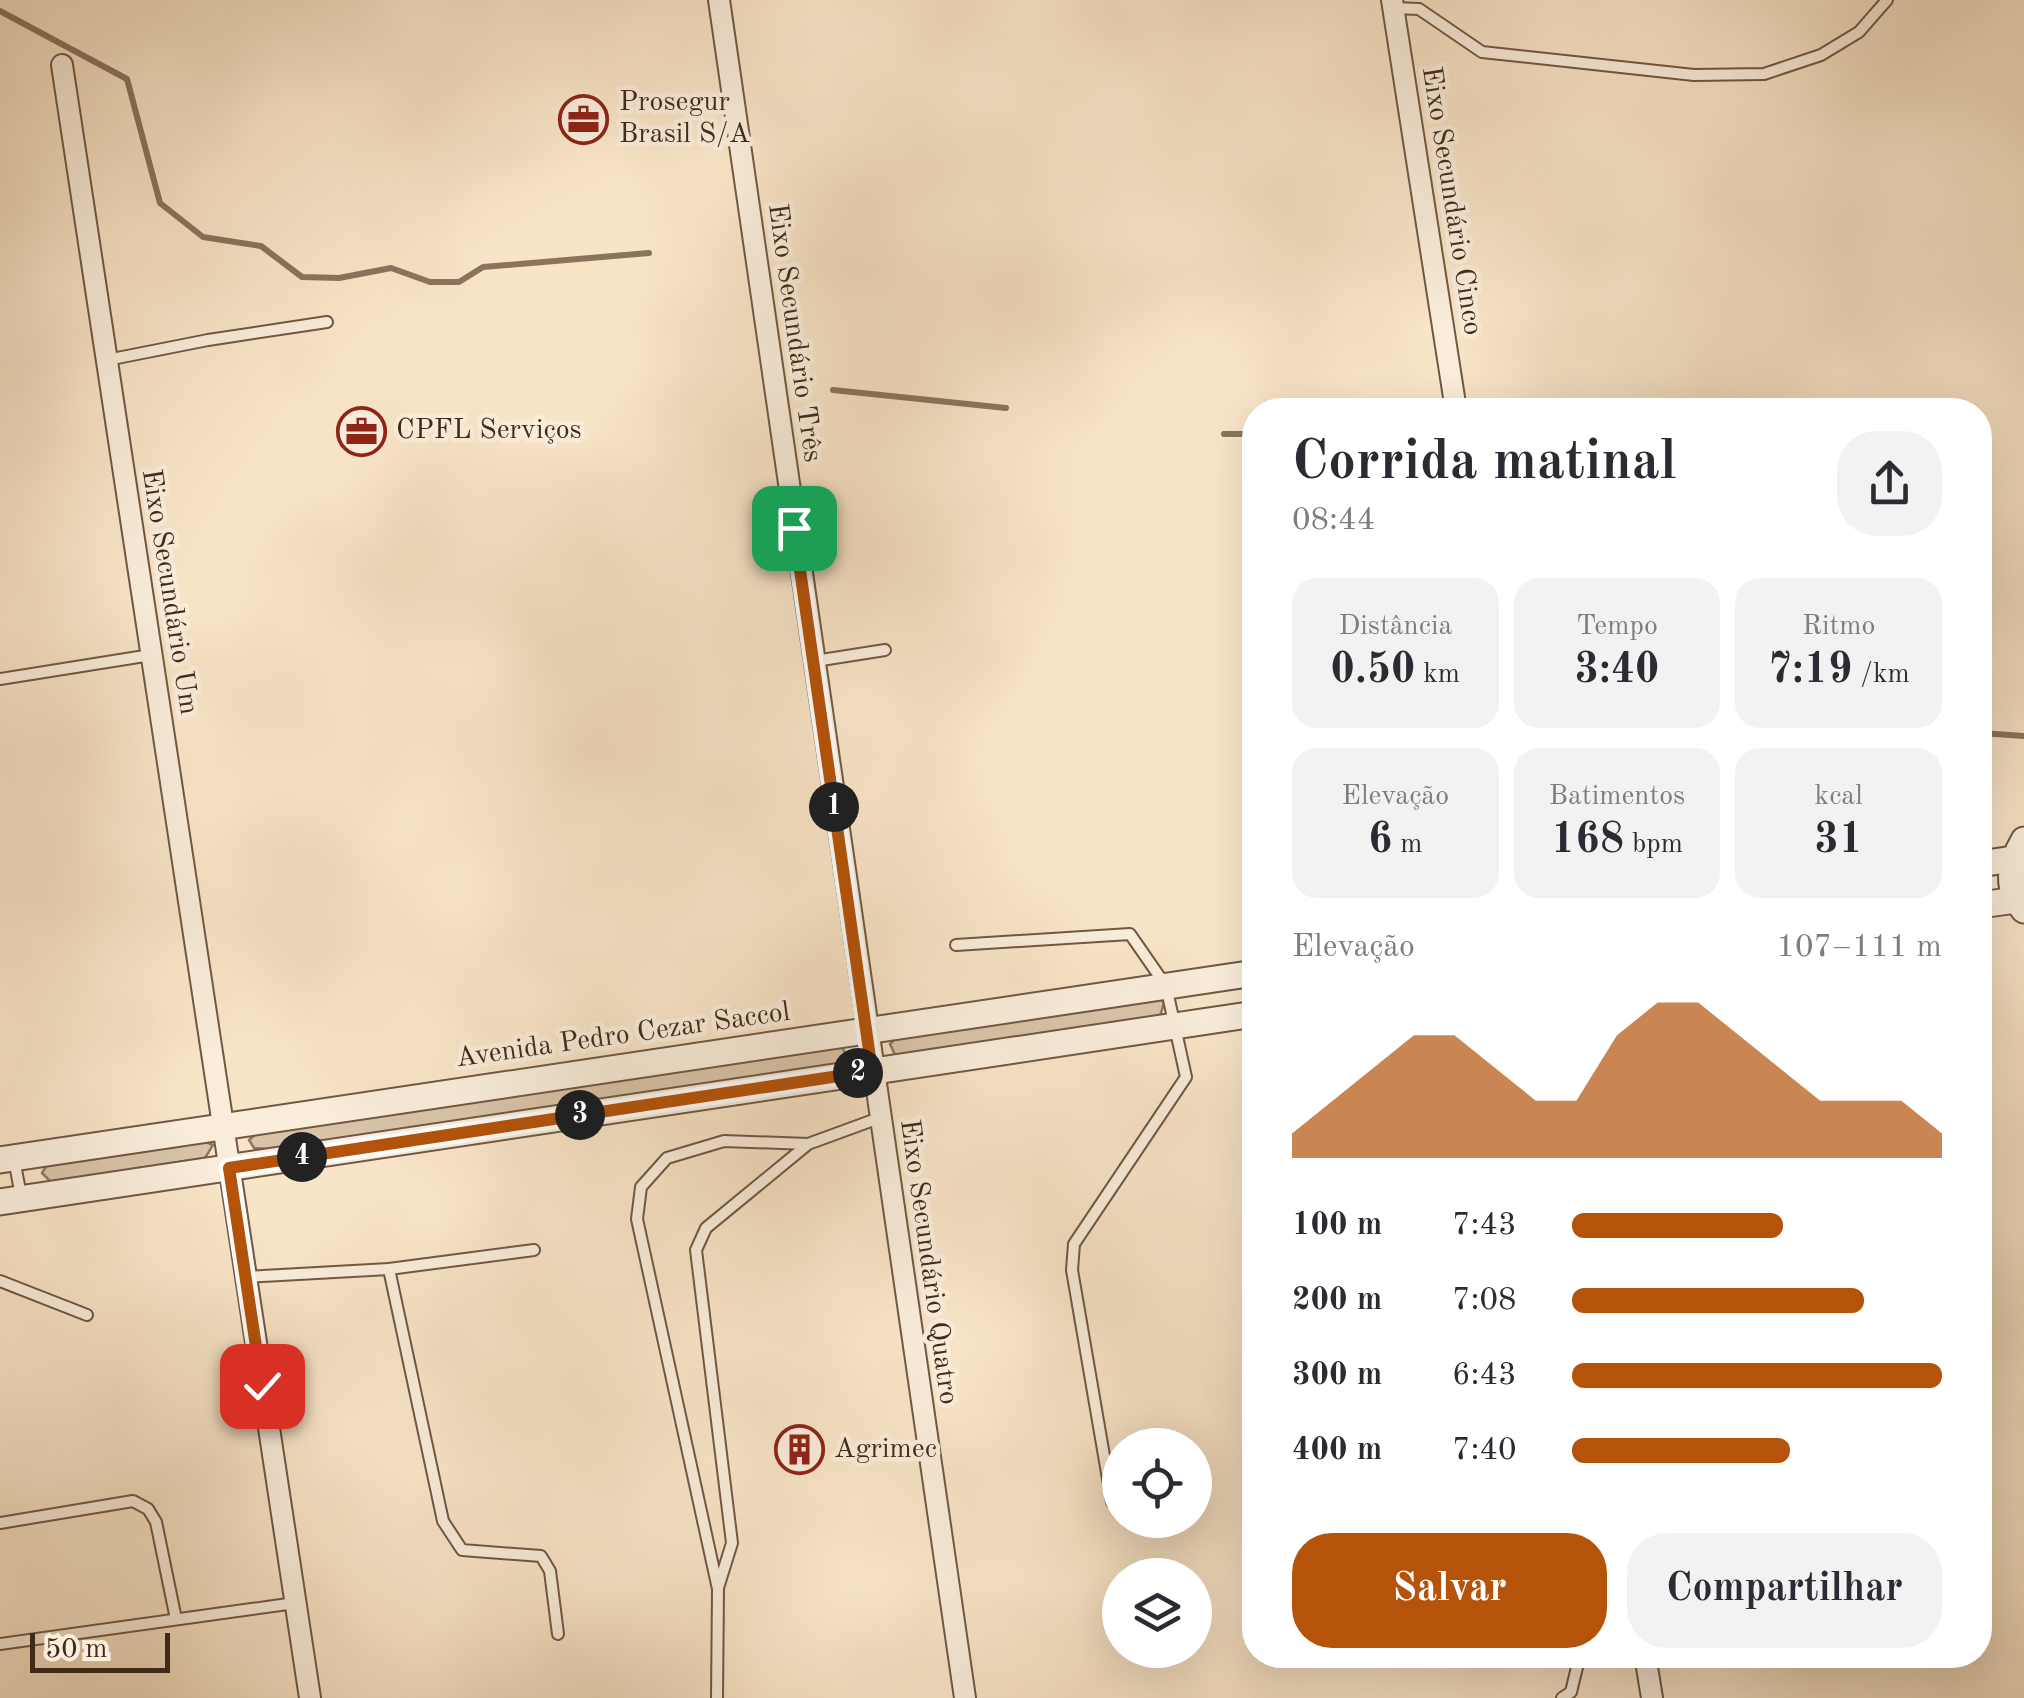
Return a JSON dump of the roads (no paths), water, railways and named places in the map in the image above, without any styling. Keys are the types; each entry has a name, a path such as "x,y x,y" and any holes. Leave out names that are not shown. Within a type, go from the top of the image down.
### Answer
{"street":[{"name":"Eixo Secundário Três","path":"719,0 866,1030"},
{"name":"Eixo Secundário Cinco","path":"1393,4 1454,398"},
{"name":"Eixo Secundário Um","path":"62,66 310,1698"},
{"path":"1992,859 2018,849"},
{"path":"1992,906 2020,905 2011,880 2018,849"},
{"name":"Avenida Pedro Cezar Saccol","path":"7,1159 1242,974"},
{"path":"11,1200 1242,1016"},
{"name":"Eixo Secundário Quatro","path":"866,1030 965,1698"},
{"path":"1647,1668 1652,1698"}],"lane":[{"path":"1393,4 1418,9 1482,52 1694,75 1764,74 1822,55 1859,32 1888,0"},
{"path":"106,360 327,322"},
{"path":"814,662 885,650"},
{"path":"0,679 151,656"},
{"path":"956,945 1130,934 1166,986 1186,1077 1074,1244 1072,1270 1102,1444"},
{"path":"718,1589 732,1544 696,1250 706,1228 808,1144 879,1118"},
{"path":"717,1698 718,1589 637,1219 641,1187 667,1158 724,1141 808,1144"},
{"path":"7,1159 11,1200"},
{"path":"246,1278 388,1269 534,1250"},
{"path":"388,1269 442,1521 462,1550 541,1556 550,1571 558,1634"},
{"path":"0,1281 87,1315"},
{"path":"0,1523 133,1501 148,1509 156,1522 176,1619"},
{"path":"0,1644 295,1603"},
{"path":"1562,1698 1571,1692 1577,1668"}],"waterway":[{"path":"0,11 127,79 160,203 203,237 261,246 302,277 339,278 391,268 430,282 459,282 483,267 649,253"},
{"path":"833,390 1006,408"},
{"path":"1224,434 1242,434"},
{"path":"1992,734 2024,736"}],"place":[{"name":"Prosegur Brasil S/A","path":"584,119"},
{"name":"CPFL Serviços","path":"361,431"},
{"name":"Agrimec","path":"799,1450"}]}
